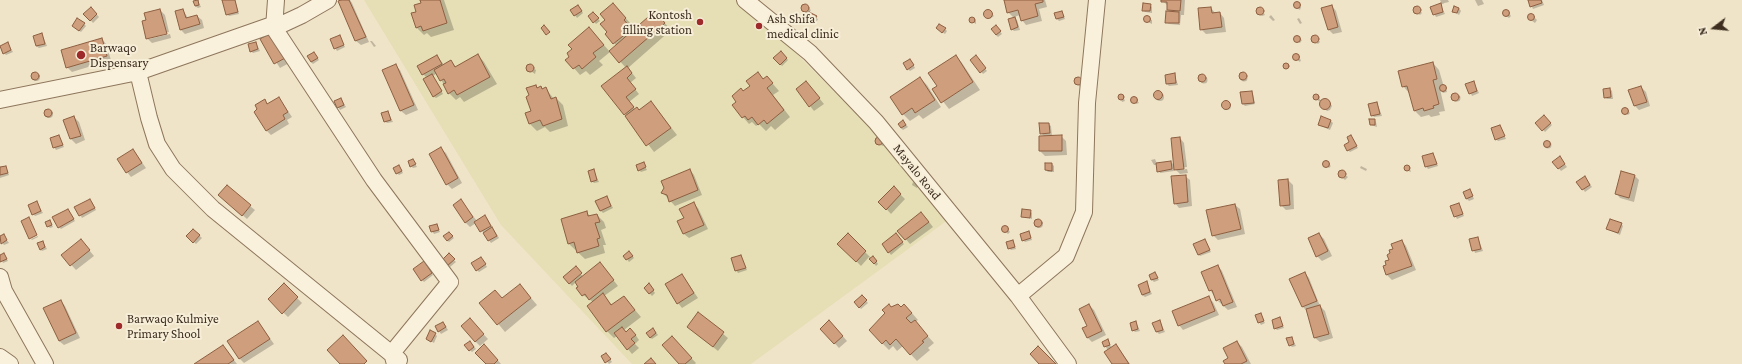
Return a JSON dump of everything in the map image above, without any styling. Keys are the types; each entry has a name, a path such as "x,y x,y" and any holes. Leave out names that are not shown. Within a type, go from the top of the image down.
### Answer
{"street":[{"path":"274,28 276,0"},
{"path":"274,28 302,15 328,0"},
{"name":"Mayalo Road","path":"745,0 810,53 876,122 1018,296 1068,364"},
{"path":"1018,296 1066,256 1084,212 1087,103 1097,0"},
{"path":"0,100 138,72 272,25 374,180 450,282 394,359"},
{"path":"138,72 153,134 162,153 173,169 213,209 394,359 404,364"},
{"path":"0,277 4,291 45,364"},
{"path":"0,357 10,364"}],"shaded area":[{"path":"364,0 743,0 956,214 751,364 632,364 501,225"}],"building":[{"path":"198,0 199,5 195,6 193,1"},
{"path":"222,0 235,0 238,12 226,15"},
{"path":"349,0 366,37 355,41 338,1"},
{"path":"420,0 440,0 447,23 423,31 421,26 416,28 411,13 416,12 414,5 421,3"},
{"path":"1004,0 1043,0 1043,2 1035,4 1038,16 1021,21 1018,10 1007,13"},
{"path":"1161,0 1181,0 1180,11 1167,10 1167,2 1161,2"},
{"path":"1528,0 1541,0 1542,3 1530,7"},
{"path":"1297,2 1300,5 1297,8 1294,5"},
{"path":"613,3 626,18 624,20 632,29 613,44 605,34 607,32 600,24 605,20 600,14"},
{"path":"1143,3 1151,4 1150,11 1142,11"},
{"path":"1441,3 1443,12 1433,15 1430,7"},
{"path":"803,4 807,4 809,8 807,12 803,12 801,10 801,6"},
{"path":"578,5 582,11 574,16 570,10"},
{"path":"1332,5 1338,27 1328,30 1321,8"},
{"path":"1417,6 1420,7 1420,13 1417,14 1414,13 1413,10 1414,7"},
{"path":"1454,6 1459,8 1457,13 1452,12"},
{"path":"91,7 97,14 90,21 83,14"},
{"path":"1211,7 1212,13 1220,12 1222,27 1200,30 1198,8"},
{"path":"1258,7 1262,7 1264,11 1262,15 1258,15 1256,13 1256,9"},
{"path":"160,9 167,34 146,39 142,21 146,20 144,13"},
{"path":"183,9 186,18 197,15 200,24 180,30 175,11"},
{"path":"1506,9 1509,10 1509,16 1506,17 1503,16 1502,13 1503,10"},
{"path":"986,10 990,10 992,14 990,18 986,18 984,16 984,12"},
{"path":"655,11 665,23 619,63 609,51"},
{"path":"1062,11 1064,17 1056,19 1054,13"},
{"path":"1166,11 1179,12 1179,23 1165,23"},
{"path":"593,12 599,18 593,23 588,16"},
{"path":"809,12 817,16 813,22 805,17"},
{"path":"1531,13 1534,14 1534,20 1531,21 1528,20 1527,17 1528,14"},
{"path":"1147,16 1150,19 1147,22 1144,19"},
{"path":"972,17 975,20 972,23 969,20"},
{"path":"1015,17 1018,27 1011,30 1008,19"},
{"path":"77,18 85,23 79,31 72,26"},
{"path":"939,24 946,28 942,33 936,28"},
{"path":"544,25 550,32 546,35 541,28"},
{"path":"996,25 1001,31 996,35 991,29"},
{"path":"589,27 604,45 593,53 596,57 582,69 579,65 573,69 565,60 569,57 567,53 572,49 568,45"},
{"path":"272,32 287,57 274,64 260,39"},
{"path":"42,33 45,44 36,46 33,36"},
{"path":"340,35 344,45 334,49 330,39"},
{"path":"1313,35 1317,35 1319,39 1317,43 1313,43 1311,41 1311,37"},
{"path":"1297,36 1300,39 1297,42 1294,39"},
{"path":"102,38 107,56 66,68 61,50"},
{"path":"8,42 11,50 3,54 0,46"},
{"path":"256,42 258,49 250,52 248,44"},
{"path":"781,51 787,58 780,65 773,58"},
{"path":"314,52 318,58 311,62 307,56"},
{"path":"1296,53 1299,54 1299,60 1296,61 1293,60 1292,57 1293,54"},
{"path":"478,54 490,77 457,95 454,90 448,94 443,84 446,83 444,79 440,81 434,70 451,60 455,67"},
{"path":"437,55 442,64 422,75 417,66"},
{"path":"956,55 973,82 941,103 932,89 937,86 928,73"},
{"path":"976,55 986,68 980,73 970,60"},
{"path":"910,59 914,65 907,70 903,63"},
{"path":"1433,62 1437,79 1433,80 1439,104 1433,106 1434,108 1424,111 1423,108 1414,111 1407,86 1402,87 1398,71"},
{"path":"1286,63 1289,66 1286,69 1283,66"},
{"path":"396,64 414,105 400,111 382,70"},
{"path":"530,64 533,65 533,71 530,72 527,71 526,68 527,65"},
{"path":"627,66 632,73 627,78 636,89 626,97 634,107 624,115 601,86"},
{"path":"33,72 37,72 39,76 37,80 33,80 31,78 31,74"},
{"path":"758,72 763,79 767,76 773,83 767,88 784,110 767,124 764,120 758,125 752,117 748,120 745,116 742,118 732,105 736,102 732,96 741,88 743,91 750,86 746,81"},
{"path":"1241,72 1245,72 1247,76 1245,80 1241,80 1239,78 1239,74"},
{"path":"1175,73 1176,83 1166,84 1165,75"},
{"path":"432,74 442,91 433,97 423,79"},
{"path":"1202,74 1205,75 1205,81 1202,82 1199,81 1198,78 1199,75"},
{"path":"920,77 935,100 915,113 912,108 902,115 890,97"},
{"path":"1076,77 1080,77 1082,81 1080,85 1076,85 1074,83 1074,79"},
{"path":"806,81 820,98 809,107 796,89"},
{"path":"1474,81 1477,91 1469,94 1465,84"},
{"path":"1443,84 1446,85 1446,91 1443,92 1440,91 1439,88 1440,85"},
{"path":"536,85 537,88 541,86 542,89 546,87 551,99 556,97 562,119 543,126 540,120 529,124 525,113 531,111 526,97 529,95 526,88"},
{"path":"1641,86 1647,102 1634,106 1628,90"},
{"path":"1610,88 1611,97 1604,98 1603,89"},
{"path":"1156,91 1160,91 1162,95 1160,99 1156,99 1154,97 1154,93"},
{"path":"1252,91 1254,103 1242,104 1240,92"},
{"path":"1455,93 1458,94 1458,100 1455,101 1452,100 1451,97 1452,94"},
{"path":"1121,94 1124,97 1121,100 1118,97"},
{"path":"1316,94 1319,97 1316,100 1313,97"},
{"path":"279,97 288,112 283,115 285,119 266,131 254,112 257,109 255,105 265,99 267,104"},
{"path":"1134,97 1137,100 1134,103 1131,100"},
{"path":"341,98 344,105 337,108 334,101"},
{"path":"1325,98 1329,100 1331,104 1329,108 1325,110 1321,108 1319,104 1321,100"},
{"path":"1226,100 1231,105 1226,110 1221,105"},
{"path":"651,101 671,128 646,146 625,116 637,107 639,110"},
{"path":"1377,102 1380,114 1371,116 1368,104"},
{"path":"1625,108 1628,111 1625,114 1622,111"},
{"path":"46,109 50,109 52,113 50,117 46,117 44,115 44,111"},
{"path":"388,111 391,120 384,122 381,113"},
{"path":"1544,115 1551,123 1542,131 1535,123"},
{"path":"74,116 81,136 70,139 63,120"},
{"path":"1321,116 1331,120 1328,128 1318,125"},
{"path":"1369,119 1375,119 1375,125 1370,125"},
{"path":"903,120 906,125 901,128 898,124"},
{"path":"1039,123 1049,123 1050,133 1040,134"},
{"path":"1500,125 1505,136 1495,140 1491,128"},
{"path":"59,135 63,145 53,148 50,138"},
{"path":"1062,135 1062,151 1039,151 1039,136"},
{"path":"1351,135 1357,146 1347,151 1344,145 1349,142 1347,137"},
{"path":"879,137 882,138 882,144 879,145 876,144 875,141 876,138"},
{"path":"1180,137 1184,169 1174,170 1171,138"},
{"path":"1547,140 1550,141 1550,147 1547,148 1544,147 1543,144 1544,141"},
{"path":"441,147 458,178 446,185 429,154"},
{"path":"133,149 142,163 126,173 117,159"},
{"path":"1433,153 1437,164 1425,167 1422,156"},
{"path":"1560,156 1565,164 1558,169 1552,162"},
{"path":"413,159 416,164 410,167 408,161"},
{"path":"1171,161 1172,169 1157,172 1156,163"},
{"path":"1326,161 1329,164 1326,167 1323,164"},
{"path":"644,162 646,167 638,171 636,165"},
{"path":"1045,163 1052,163 1052,171 1045,170"},
{"path":"399,165 402,171 396,174 393,168"},
{"path":"1407,165 1410,168 1407,171 1404,168"},
{"path":"6,166 8,173 0,175 0,167"},
{"path":"594,169 597,180 591,182 588,171"},
{"path":"690,169 698,190 669,202 667,195 661,193 664,188 661,181"},
{"path":"1342,170 1345,171 1345,177 1342,178 1339,177 1338,174 1339,171"},
{"path":"1621,171 1635,175 1629,198 1615,194"},
{"path":"1186,175 1188,202 1174,204 1171,176"},
{"path":"1585,176 1590,185 1582,190 1576,182"},
{"path":"1288,179 1290,205 1280,206 1278,180"},
{"path":"227,185 251,205 242,216 218,195"},
{"path":"894,186 901,194 886,210 878,202"},
{"path":"1470,189 1473,196 1466,199 1463,192"},
{"path":"607,196 611,206 600,211 595,201"},
{"path":"90,199 95,208 79,216 74,207"},
{"path":"461,199 473,217 465,223 453,205"},
{"path":"37,201 41,211 32,215 28,205"},
{"path":"694,202 704,225 683,234 677,221 684,218 679,209"},
{"path":"1459,203 1463,214 1454,217 1450,206"},
{"path":"1235,204 1241,229 1212,236 1206,210"},
{"path":"68,209 74,219 58,228 52,217"},
{"path":"1022,209 1031,210 1030,218 1021,217"},
{"path":"587,211 588,216 597,214 600,222 595,223 600,238 597,239 599,246 577,253 574,242 568,244 561,219"},
{"path":"921,212 929,222 905,240 897,231"},
{"path":"485,215 491,226 480,232 474,222"},
{"path":"29,217 37,235 29,239 21,221"},
{"path":"1036,219 1040,219 1042,223 1040,227 1036,227 1034,225 1034,221"},
{"path":"1610,219 1622,223 1618,233 1606,229"},
{"path":"50,220 52,225 47,227 45,222"},
{"path":"437,224 439,230 431,232 429,226"},
{"path":"1005,226 1008,229 1005,232 1002,229"},
{"path":"492,227 497,236 488,241 483,233"},
{"path":"193,229 200,235 193,243 186,236"},
{"path":"1029,231 1031,238 1022,241 1020,234"},
{"path":"449,232 453,236 447,241 443,236"},
{"path":"848,233 866,251 856,262 837,244"},
{"path":"896,233 903,242 888,253 882,244"},
{"path":"1319,233 1328,251 1316,257 1308,238"},
{"path":"4,234 7,240 1,244 0,236"},
{"path":"1478,237 1481,249 1472,251 1469,239"},
{"path":"81,239 90,250 70,266 61,255"},
{"path":"1205,239 1210,250 1198,255 1193,244"},
{"path":"1013,240 1015,247 1008,249 1006,242"},
{"path":"1402,240 1412,266 1386,275 1383,266 1386,265 1385,261 1389,260 1387,255 1390,253 1389,250 1393,249 1391,244"},
{"path":"43,241 45,247 40,250 37,243"},
{"path":"629,251 633,256 626,260 623,256"},
{"path":"4,253 7,259 0,262 0,255"},
{"path":"449,253 455,259 447,266 442,260"},
{"path":"741,255 746,268 735,271 731,258"},
{"path":"873,256 877,261 874,264 869,259"},
{"path":"481,257 486,264 476,271 471,263"},
{"path":"424,261 432,273 421,281 413,269"},
{"path":"600,262 614,280 589,300 585,294 582,296 576,288 578,287 575,282"},
{"path":"1218,265 1233,302 1223,306 1220,299 1216,301 1212,290 1209,291 1201,272"},
{"path":"576,266 582,273 569,284 563,277"},
{"path":"1155,272 1158,278 1151,280 1149,275"},
{"path":"1305,272 1317,301 1302,307 1289,279"},
{"path":"682,274 694,293 677,304 665,284"},
{"path":"1147,281 1150,292 1142,295 1138,285"},
{"path":"284,283 298,297 282,314 268,299"},
{"path":"649,283 654,290 649,294 644,288"},
{"path":"520,284 531,298 497,325 479,303 495,290 502,298"},
{"path":"603,293 611,305 624,296 635,310 606,332 587,306"},
{"path":"862,295 867,300 859,308 854,302"},
{"path":"1209,296 1215,311 1178,326 1172,311"},
{"path":"61,300 76,333 59,341 43,308"},
{"path":"889,304 891,307 898,304 901,307 904,304 912,313 906,318 911,323 915,320 928,336 922,341 924,342 910,355 896,339 890,345 886,340 882,344 869,330 885,313 882,310"},
{"path":"1089,304 1102,331 1087,338 1082,328 1087,326 1079,309"},
{"path":"1320,305 1329,334 1314,338 1306,309"},
{"path":"698,312 724,332 713,347 687,327"},
{"path":"1261,313 1264,321 1258,323 1255,315"},
{"path":"1280,317 1283,326 1274,329 1272,320"},
{"path":"470,318 484,334 475,342 461,326"},
{"path":"829,320 843,336 834,344 820,329"},
{"path":"1160,320 1163,330 1156,332 1152,323"},
{"path":"258,321 270,339 239,359 227,341"},
{"path":"1136,321 1138,329 1132,331 1130,323"},
{"path":"443,322 446,327 438,332 435,326"},
{"path":"622,327 626,332 630,328 636,335 631,339 635,343 627,350 614,333"},
{"path":"653,328 656,333 650,338 646,333"},
{"path":"430,330 436,333 431,342 426,339"},
{"path":"343,335 367,361 364,364 340,364 327,350"},
{"path":"672,336 692,358 685,364 679,364 662,345"},
{"path":"1292,337 1294,344 1289,346 1286,338"},
{"path":"1108,339 1110,345 1104,347 1102,342"},
{"path":"470,341 474,347 469,351 464,345"},
{"path":"1237,341 1247,361 1241,364 1225,364 1223,361 1228,358 1223,348"},
{"path":"484,344 498,360 494,364 486,364 475,353"},
{"path":"1116,344 1129,364 1112,364 1104,352"},
{"path":"223,345 234,360 228,364 194,364"},
{"path":"1038,346 1056,364 1039,364 1030,354"},
{"path":"606,353 611,359 605,363 601,356"},
{"path":"651,358 656,364 644,364"}],"place":[{"name":"Kontosh filling station","path":"700,22"},
{"name":"Ash Shifa medical clinic","path":"759,26"},
{"name":"Barwaqo Dispensary","path":"81,55"},
{"name":"Barwaqo Kulmiye Primary Shool","path":"119,326"}]}
